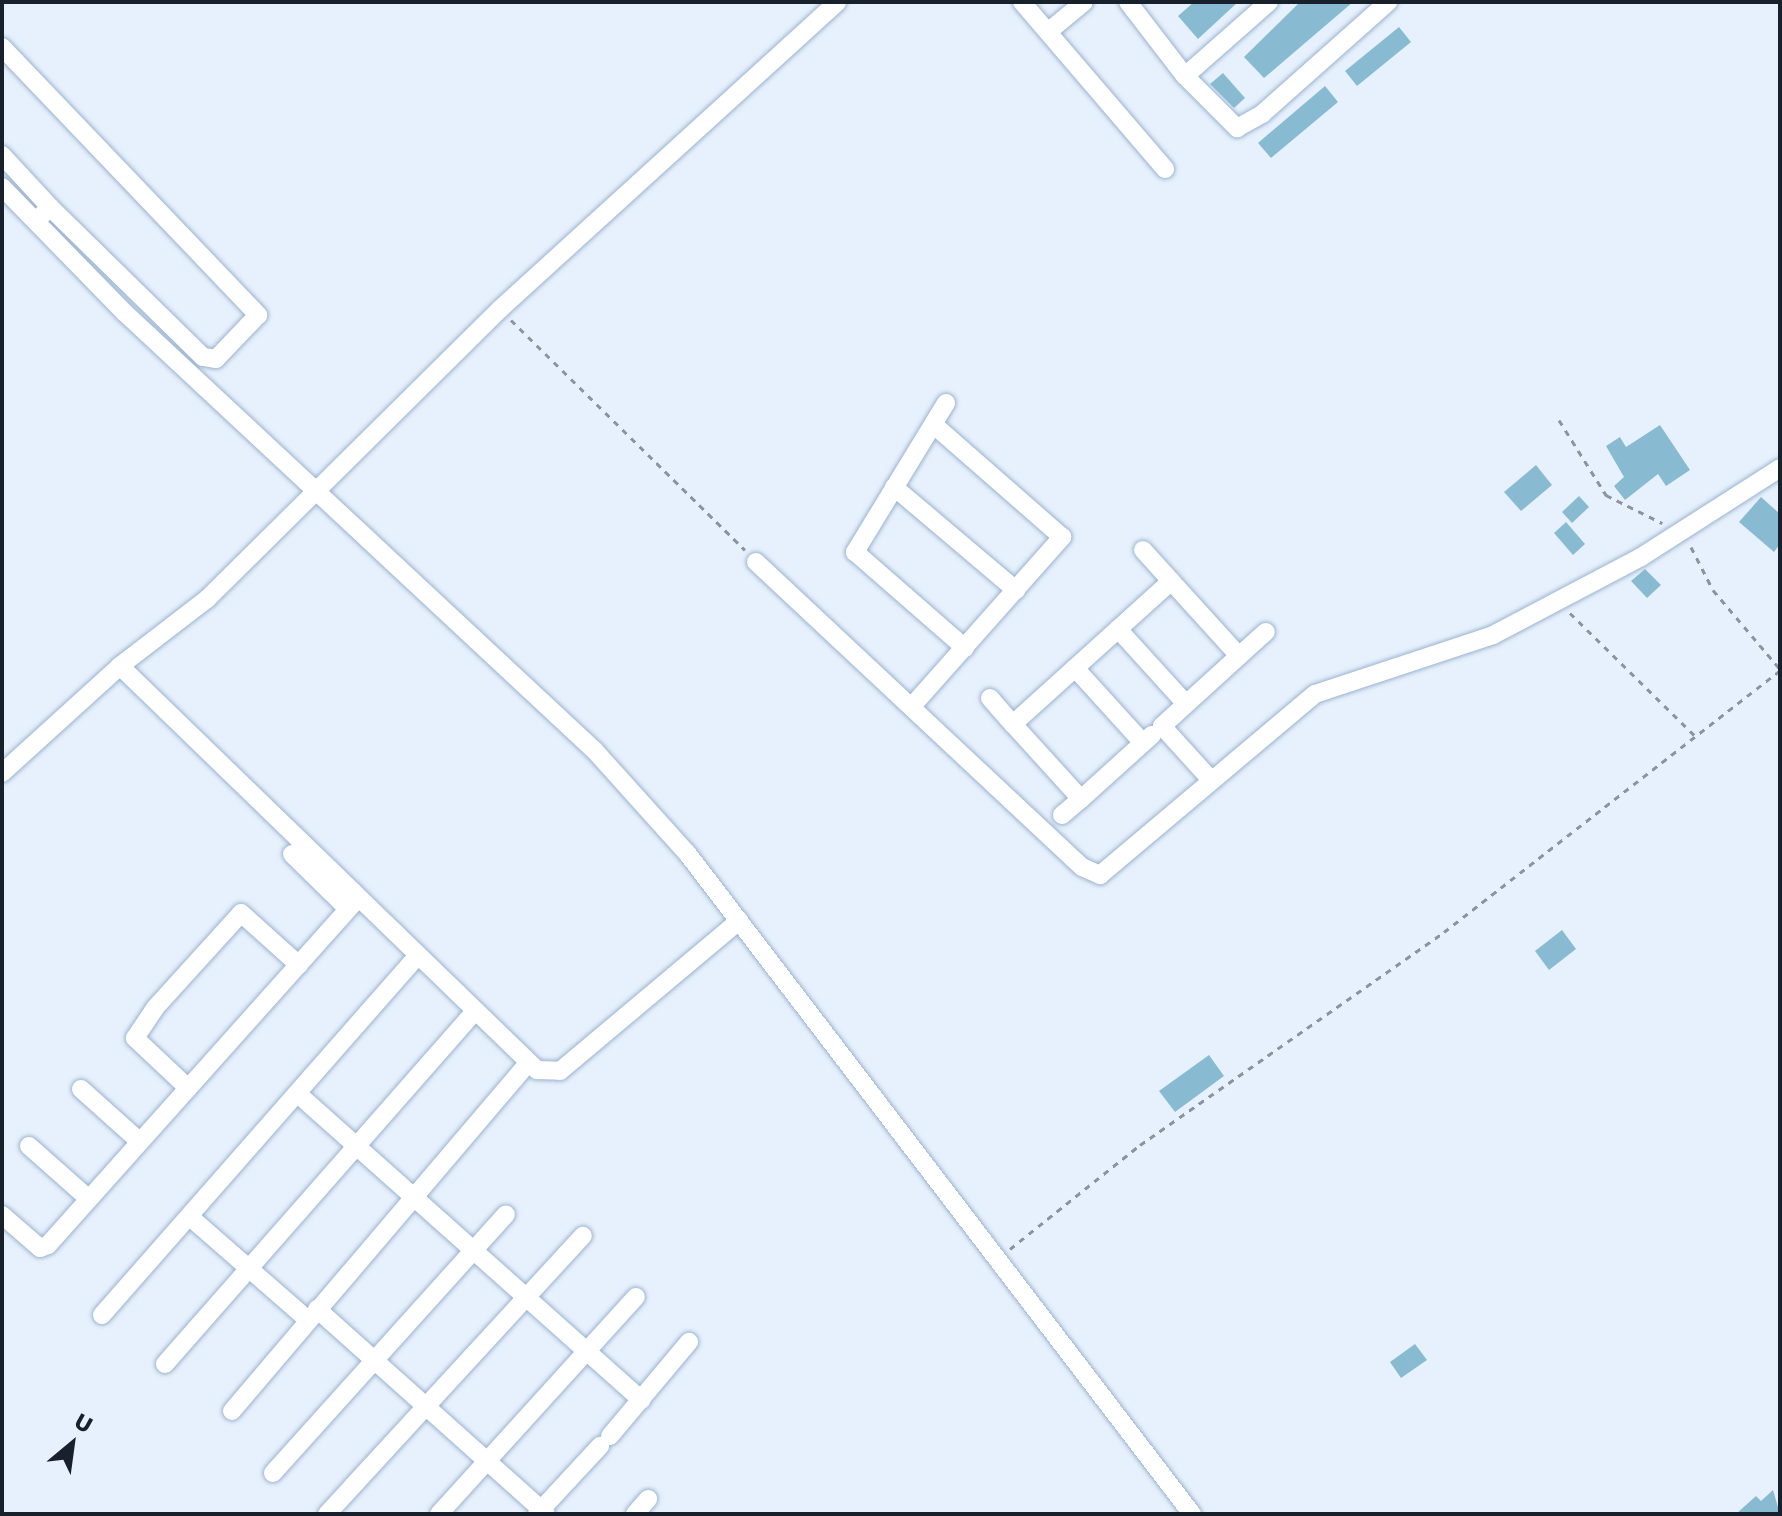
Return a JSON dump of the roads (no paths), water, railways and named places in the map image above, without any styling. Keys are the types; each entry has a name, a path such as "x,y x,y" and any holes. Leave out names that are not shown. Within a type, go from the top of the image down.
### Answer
{"street":[{"path":"2,773 120,666 207,599 500,309 837,2"},
{"path":"1022,2 1165,169"},
{"path":"1049,31 1084,2"},
{"path":"1185,76 1269,2"},
{"path":"1138,6 1185,76 1230,127 1243,128 1388,2"},
{"path":"2,47 258,315 216,359 203,357 50,207 2,155"},
{"path":"2,187 35,223 314,492 595,751 687,853 1192,1514"},
{"path":"35,223 50,207"},
{"path":"946,403 855,552 965,648"},
{"path":"913,705 1061,539 1061,531 933,424"},
{"path":"756,562 1095,873 1106,874 1211,780 1315,694 1425,662 1559,601 1683,531 1780,468"},
{"path":"894,487 1016,590"},
{"path":"1143,550 1239,656"},
{"path":"1013,724 1171,581"},
{"path":"1118,629 1186,704"},
{"path":"1062,815 1266,632"},
{"path":"120,666 353,904"},
{"path":"1075,668 1143,743"},
{"path":"990,698 1081,799"},
{"path":"1162,726 1211,780"},
{"path":"292,854 416,957 527,1064 560,1071 739,921"},
{"path":"2,1215 40,1248 89,1199 353,904"},
{"path":"188,1088 135,1038 155,1008 241,913 299,965"},
{"path":"102,1315 416,957"},
{"path":"165,1364 473,1013"},
{"path":"232,1411 527,1064"},
{"path":"81,1089 140,1142"},
{"path":"298,1094 641,1400"},
{"path":"29,1146 89,1199"},
{"path":"273,1473 476,1253 506,1214"},
{"path":"190,1217 249,1269 375,1361 542,1513 689,1342"},
{"path":"327,1514 583,1236"},
{"path":"439,1514 485,1459 636,1297"},
{"path":"635,1514 648,1499"}]}
